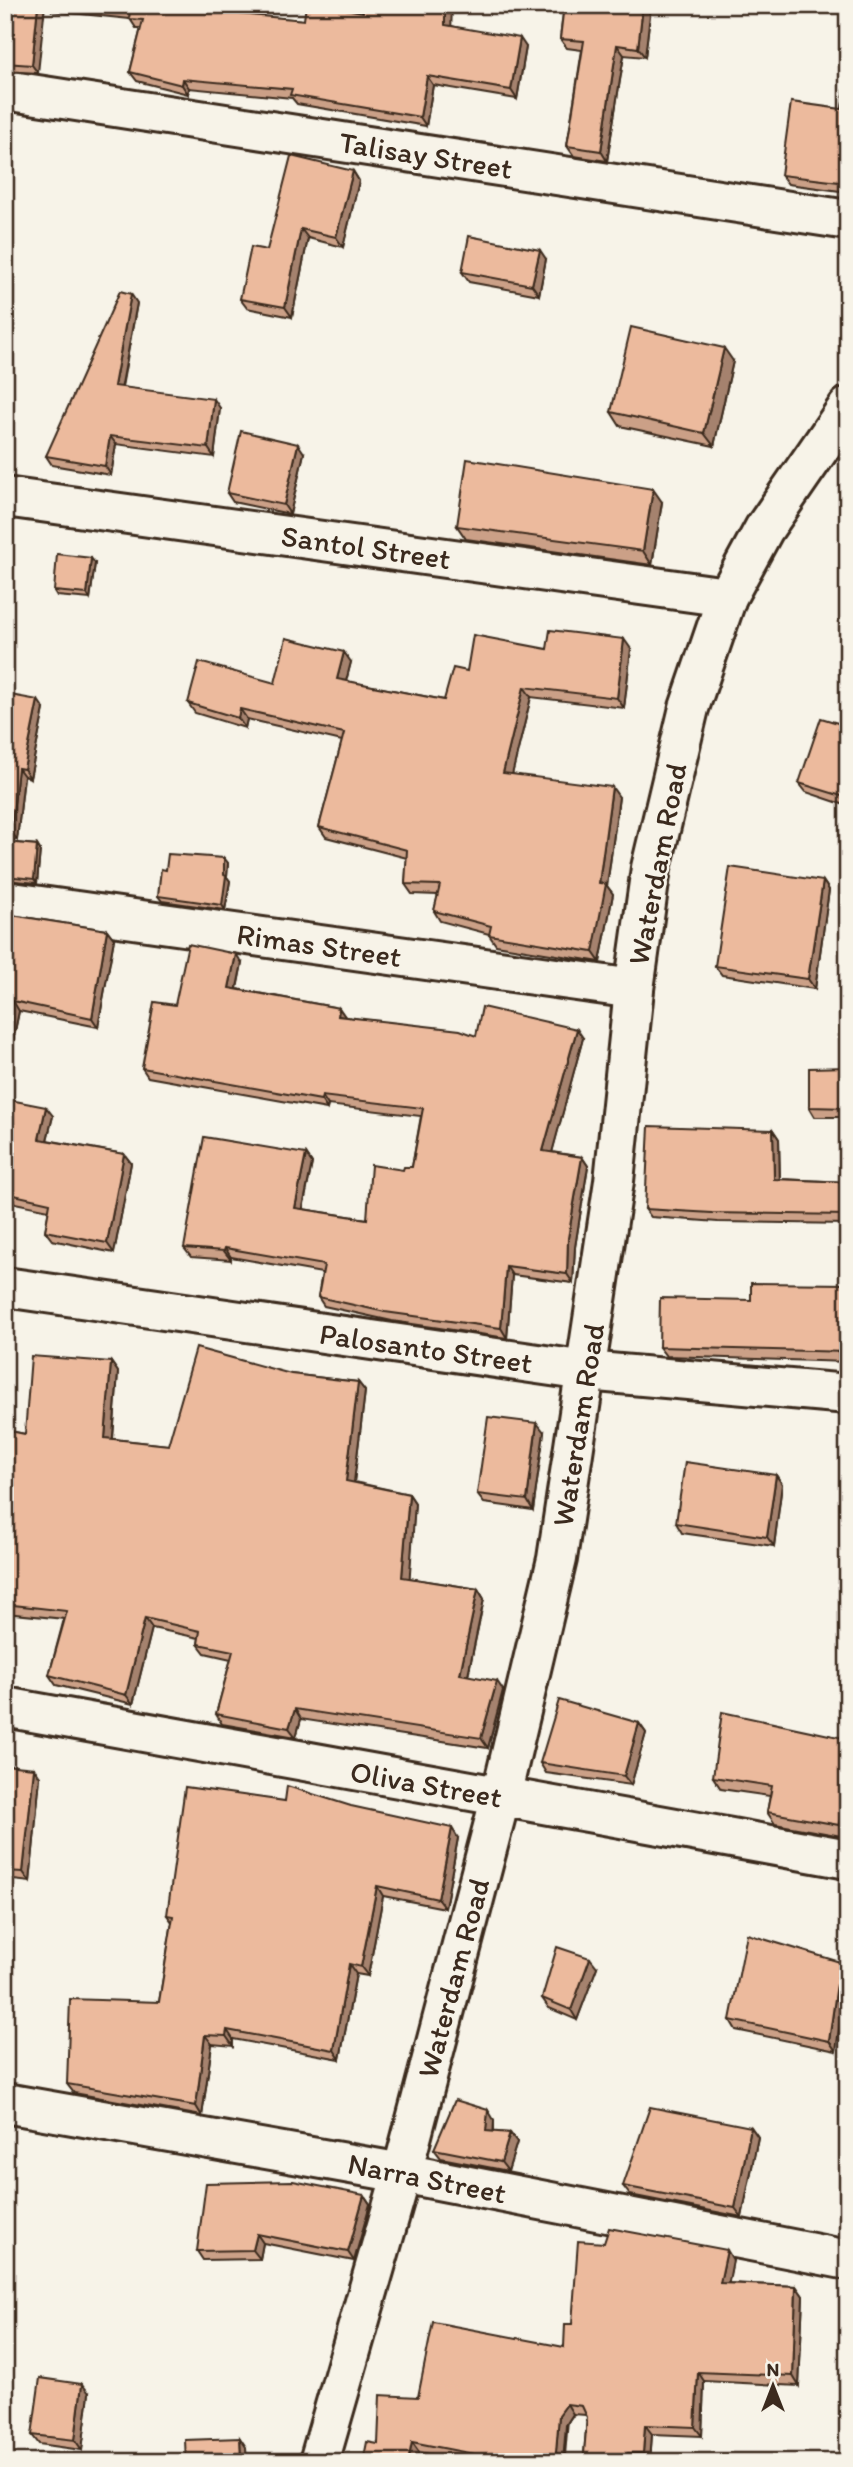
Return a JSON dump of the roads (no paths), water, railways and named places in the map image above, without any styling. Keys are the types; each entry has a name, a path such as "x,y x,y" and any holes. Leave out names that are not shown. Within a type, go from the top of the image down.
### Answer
{"street":[{"name":"Talisay Street","path":"5,90 848,220"},
{"name":"Waterdam Road","path":"319,2462 402,2173 501,1796 557,1559 614,1181 634,989 651,868 689,708 727,597 764,529 848,407"},
{"name":"Santol Street","path":"5,497 727,597"},
{"name":"Rimas Street","path":"5,901 634,989"},
{"name":"Palosanto Street","path":"5,1287 586,1371 843,1394"},
{"name":"Oliva Street","path":"5,1707 848,1859"},
{"name":"Narra Street","path":"5,2104 402,2173 848,2260"}],"lane":[{"path":"577,2462 580,2426"}]}
